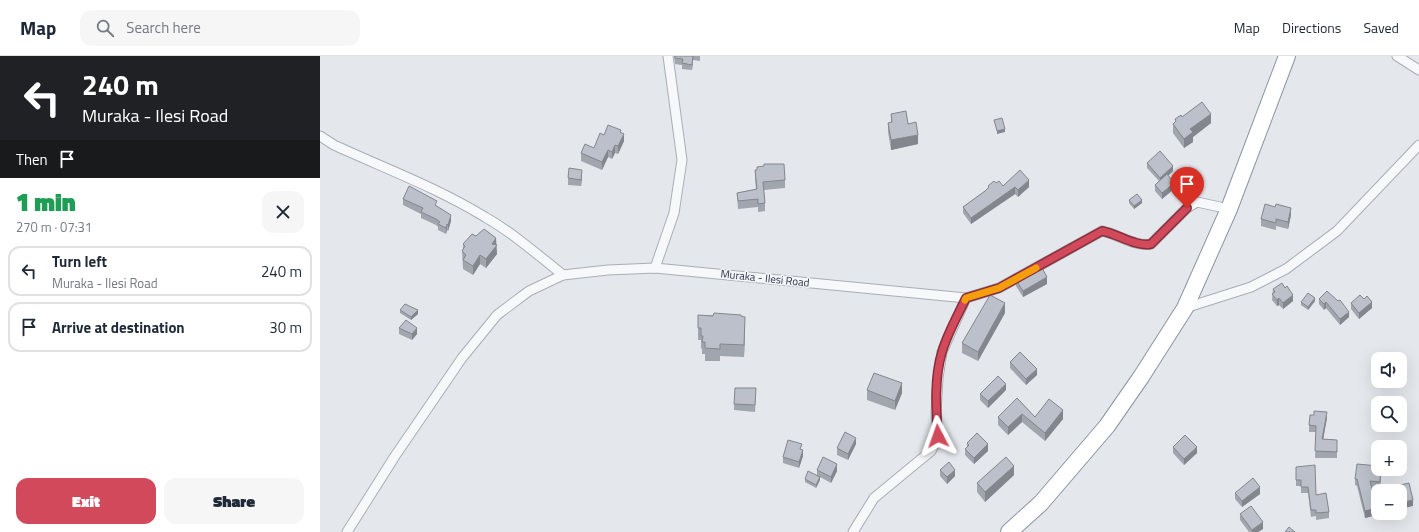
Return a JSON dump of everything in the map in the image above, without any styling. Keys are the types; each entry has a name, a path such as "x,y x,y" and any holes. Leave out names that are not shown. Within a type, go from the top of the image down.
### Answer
{"highway":[{"path":"1009,532 1041,503 1107,426 1142,377 1185,308 1229,209 1287,56"}],"street":[{"path":"655,268 667,237 674,213 682,160 668,56"},
{"path":"1397,56 1419,70"},
{"path":"320,136 334,145 439,192 485,216 520,240 563,275"},
{"path":"1185,308 1251,287 1286,269 1337,231 1419,145"},
{"name":"Muraka - Ilesi Road","path":"347,532 395,456 462,358 497,315 529,291 563,275 608,270 655,268 966,298 999,288 1102,231 1112,233 1144,245 1151,244 1187,208 1197,202 1229,209"},
{"path":"853,532 874,498 931,451 938,436 936,413 938,378 942,352 966,298"}],"building":[{"path":"675,56 693,56 692,65 682,63 683,59 675,58"},
{"path":"1202,102 1211,114 1190,129 1193,132 1184,139 1173,124 1176,121 1175,119 1181,115 1182,117"},
{"path":"906,111 908,124 916,122 918,135 891,140 888,123 892,122 891,114"},
{"path":"1002,118 1005,129 997,131 994,120"},
{"path":"608,125 621,130 620,132 624,134 618,146 615,145 612,152 608,150 602,162 581,153 585,144 594,148 600,133 604,135"},
{"path":"1160,151 1173,166 1160,178 1147,163"},
{"path":"764,164 784,164 785,180 763,182 765,203 758,204 758,199 738,201 737,193 757,189 755,170 757,170 757,167 764,166"},
{"path":"569,168 582,170 581,180 568,178"},
{"path":"1020,170 1029,180 1018,190 1015,187 971,218 963,207 985,191 994,181 996,183 999,181 1003,186"},
{"path":"1167,174 1174,183 1162,193 1155,185"},
{"path":"409,186 437,201 435,205 451,215 446,228 438,224 440,222 436,219 421,212 423,208 403,199"},
{"path":"1137,194 1142,200 1134,206 1129,200"},
{"path":"1265,204 1275,207 1276,204 1291,208 1288,222 1276,219 1276,223 1261,219"},
{"path":"484,229 496,238 492,244 497,245 486,259 480,255 473,266 463,260 466,255 462,251 465,246 463,244 472,234 476,236"},
{"path":"1041,266 1047,277 1023,291 1016,280"},
{"path":"1282,283 1285,288 1287,286 1293,295 1283,303 1279,298 1277,300 1272,294 1275,292 1273,289"},
{"path":"1327,291 1338,301 1340,300 1349,312 1340,319 1326,302 1324,304 1319,299"},
{"path":"1308,293 1315,298 1308,307 1301,302"},
{"path":"990,295 1005,303 978,352 962,343"},
{"path":"1360,295 1364,299 1367,296 1372,302 1359,313 1351,303"},
{"path":"405,304 418,310 411,317 400,310"},
{"path":"714,313 741,315 745,317 744,345 720,344 720,349 705,348 705,342 702,342 703,336 701,336 701,328 698,328 698,315 713,316"},
{"path":"406,320 417,328 412,334 399,328"},
{"path":"1020,352 1037,369 1026,379 1010,362"},
{"path":"874,373 902,383 895,401 867,390"},
{"path":"998,376 1006,384 988,401 980,394"},
{"path":"735,388 756,388 755,405 734,404"},
{"path":"1017,398 1035,417 1049,399 1063,410 1045,433 1022,414 1008,427 998,417"},
{"path":"1314,411 1327,412 1322,439 1337,440 1337,452 1315,451 1316,426 1309,425 1310,415 1314,415"},
{"path":"845,432 856,438 848,454 837,448"},
{"path":"977,433 988,444 974,458 965,449 969,445 967,443"},
{"path":"1185,435 1197,447 1184,459 1173,447"},
{"path":"788,440 802,444 800,449 803,450 799,462 783,457"},
{"path":"823,457 837,464 831,477 817,470"},
{"path":"1006,457 1014,466 985,492 977,483"},
{"path":"949,462 955,470 947,477 940,470"},
{"path":"1357,464 1371,465 1371,476 1380,476 1380,482 1370,481 1371,510 1365,511 1357,479 1355,479"},
{"path":"1315,465 1316,495 1326,493 1329,512 1316,513 1316,510 1311,510 1308,487 1301,487 1301,480 1296,480 1296,467"},
{"path":"808,471 820,477 816,485 805,479"},
{"path":"1253,478 1260,487 1242,501 1235,493"},
{"path":"1409,483 1413,500 1407,501 1407,484 1404,484"},
{"path":"1251,506 1263,522 1252,530 1240,514"},
{"path":"1289,527 1295,532 1285,532"}],"slow traffic":[{"path":"965,300 966,298 999,288 1036,268"}],"route":[{"path":"938,436 936,413 938,378 942,352 966,298 999,288 1029,273 1094,234 1102,231 1112,233 1144,245 1151,244 1187,208"}]}
